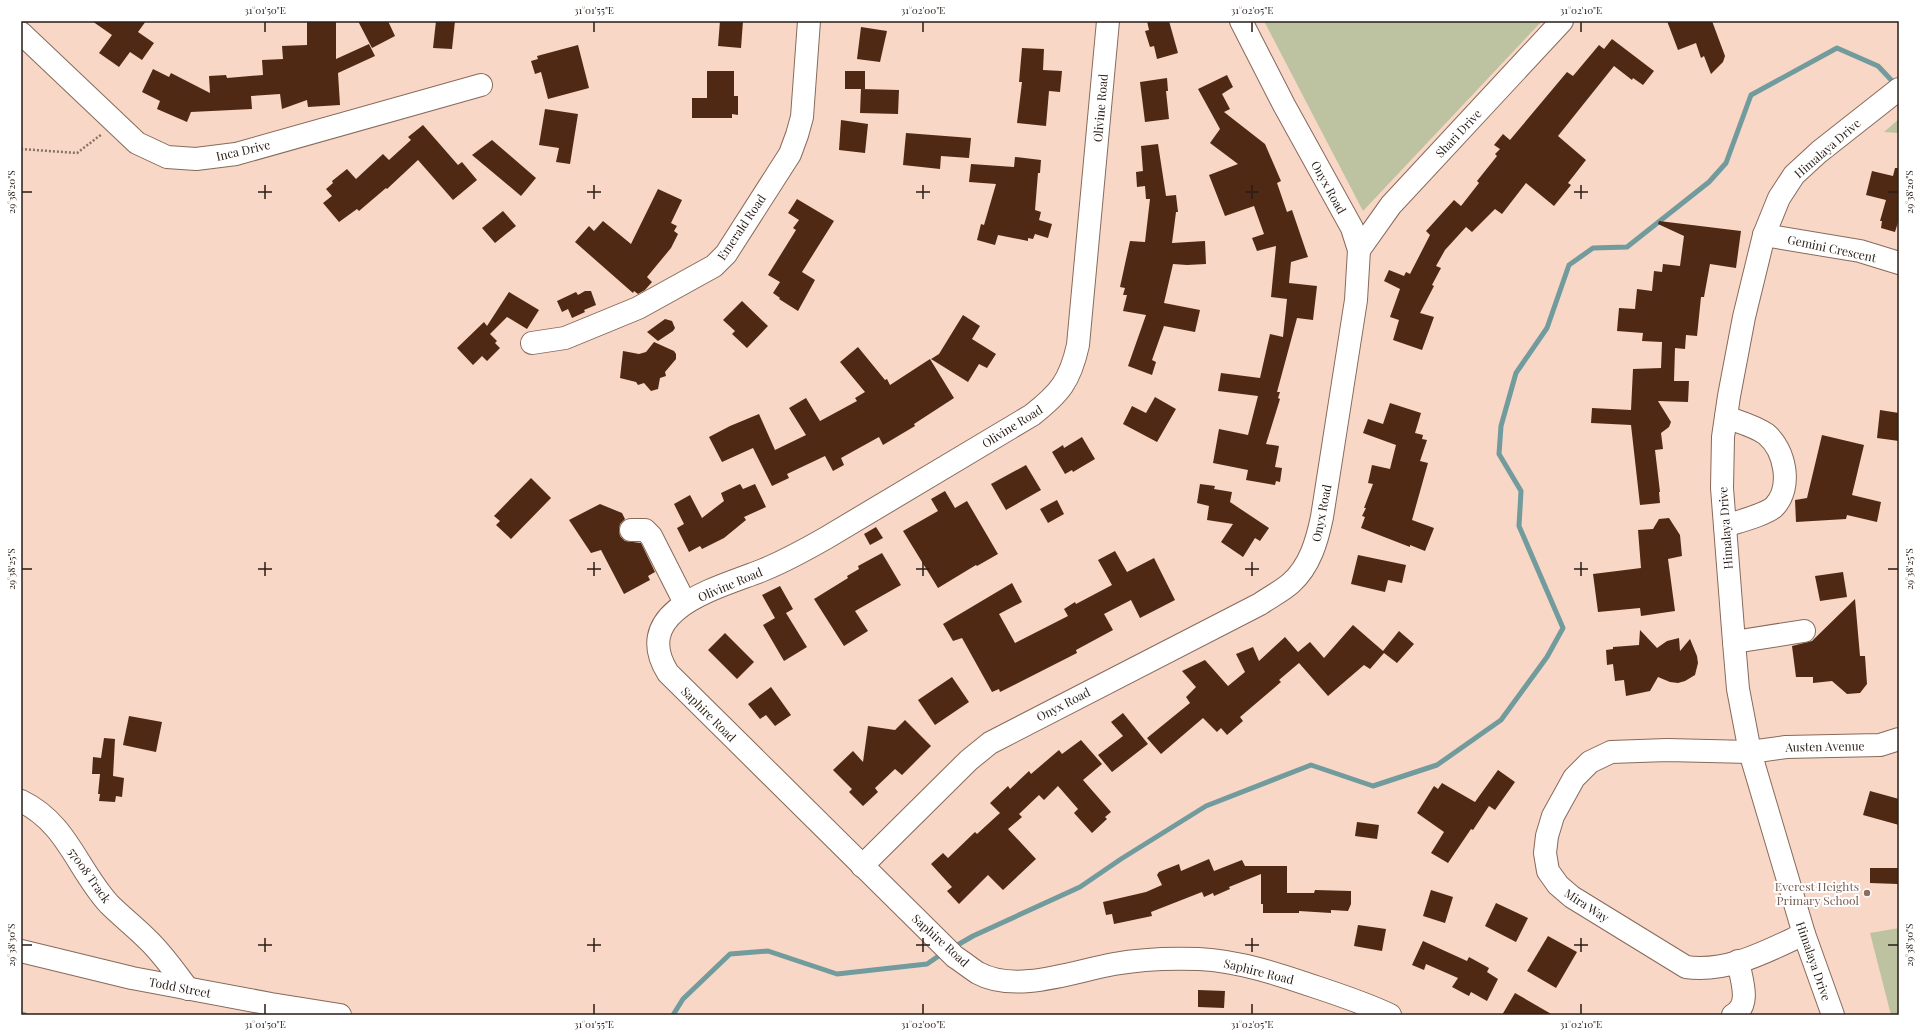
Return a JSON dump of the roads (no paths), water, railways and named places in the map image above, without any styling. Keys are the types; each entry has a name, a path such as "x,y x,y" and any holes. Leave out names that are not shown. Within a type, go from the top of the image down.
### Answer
{"street":[{"name":"Emerald Road","path":"532,343 565,338 638,308 714,266 726,254 790,154 797,135 802,117 809,21"},
{"name":"Olivine Road","path":"659,655 658,645 663,625 669,616 685,603 704,593 799,554 1032,415 1052,400 1065,383 1074,365 1078,345 1108,21"},
{"name":"Onyx Road","path":"862,866 969,760 990,743 1260,604 1291,583 1306,564 1316,544 1322,517 1356,300 1359,250 1352,228 1284,105 1241,21"},
{"name":"Shari Drive","path":"1359,250 1391,205 1562,21"},
{"name":"Inca Drive","path":"21,33 115,124 137,143 167,156 196,159 236,154 481,85"},
{"name":"Himalaya Drive","path":"1833,1015 1804,934 1750,752 1738,689 1722,488 1723,438 1744,317 1764,235 1779,198 1794,175 1819,152 1899,89"},
{"name":"Gemini Crescent","path":"1764,235 1860,252 1899,263"},
{"path":"1725,526 1754,517 1773,507 1781,496 1784,481 1784,464 1778,450 1767,435 1758,429 1726,417"},
{"path":"631,530 645,530 651,536 685,603"},
{"path":"1734,642 1804,631"},
{"name":"Saphire Road","path":"659,655 668,673 948,950 978,973 1001,980 1027,981 1059,977 1115,964 1165,959 1226,962 1287,977 1370,1005 1390,1015"},
{"name":"Austen Avenue","path":"1750,752 1786,747 1880,745 1899,739"},
{"name":"Mira Way","path":"1750,752 1667,750 1611,752 1590,762 1574,778 1553,816 1546,836 1545,853 1548,871 1558,886 1572,897 1686,967 1702,969 1723,967 1765,952 1804,934"},
{"name":"57008 Track","path":"21,801 49,819 69,843 94,885 110,904 148,940 188,988"},
{"name":"Todd Street","path":"21,951 132,978 188,988 269,1010 340,1015"},
{"path":"1733,1015 1740,1012 1744,1004 1745,996 1738,961"}],"waterway":[{"path":"954,947 973,936 1080,887 1121,859 1206,806 1311,765 1373,786 1437,765 1501,720 1547,657 1563,628 1519,526 1521,491 1499,454 1501,426 1516,373 1547,328 1569,265 1593,248 1627,247 1709,182 1726,163 1751,95 1837,48 1878,66 1896,85"},
{"path":"673,1015 683,999 730,954 768,951 837,974 927,964 943,953"},
{"path":"21,1014 25,1015"}],"place":[{"name":"Everest Heights Primary School","path":"1867,893"}]}
